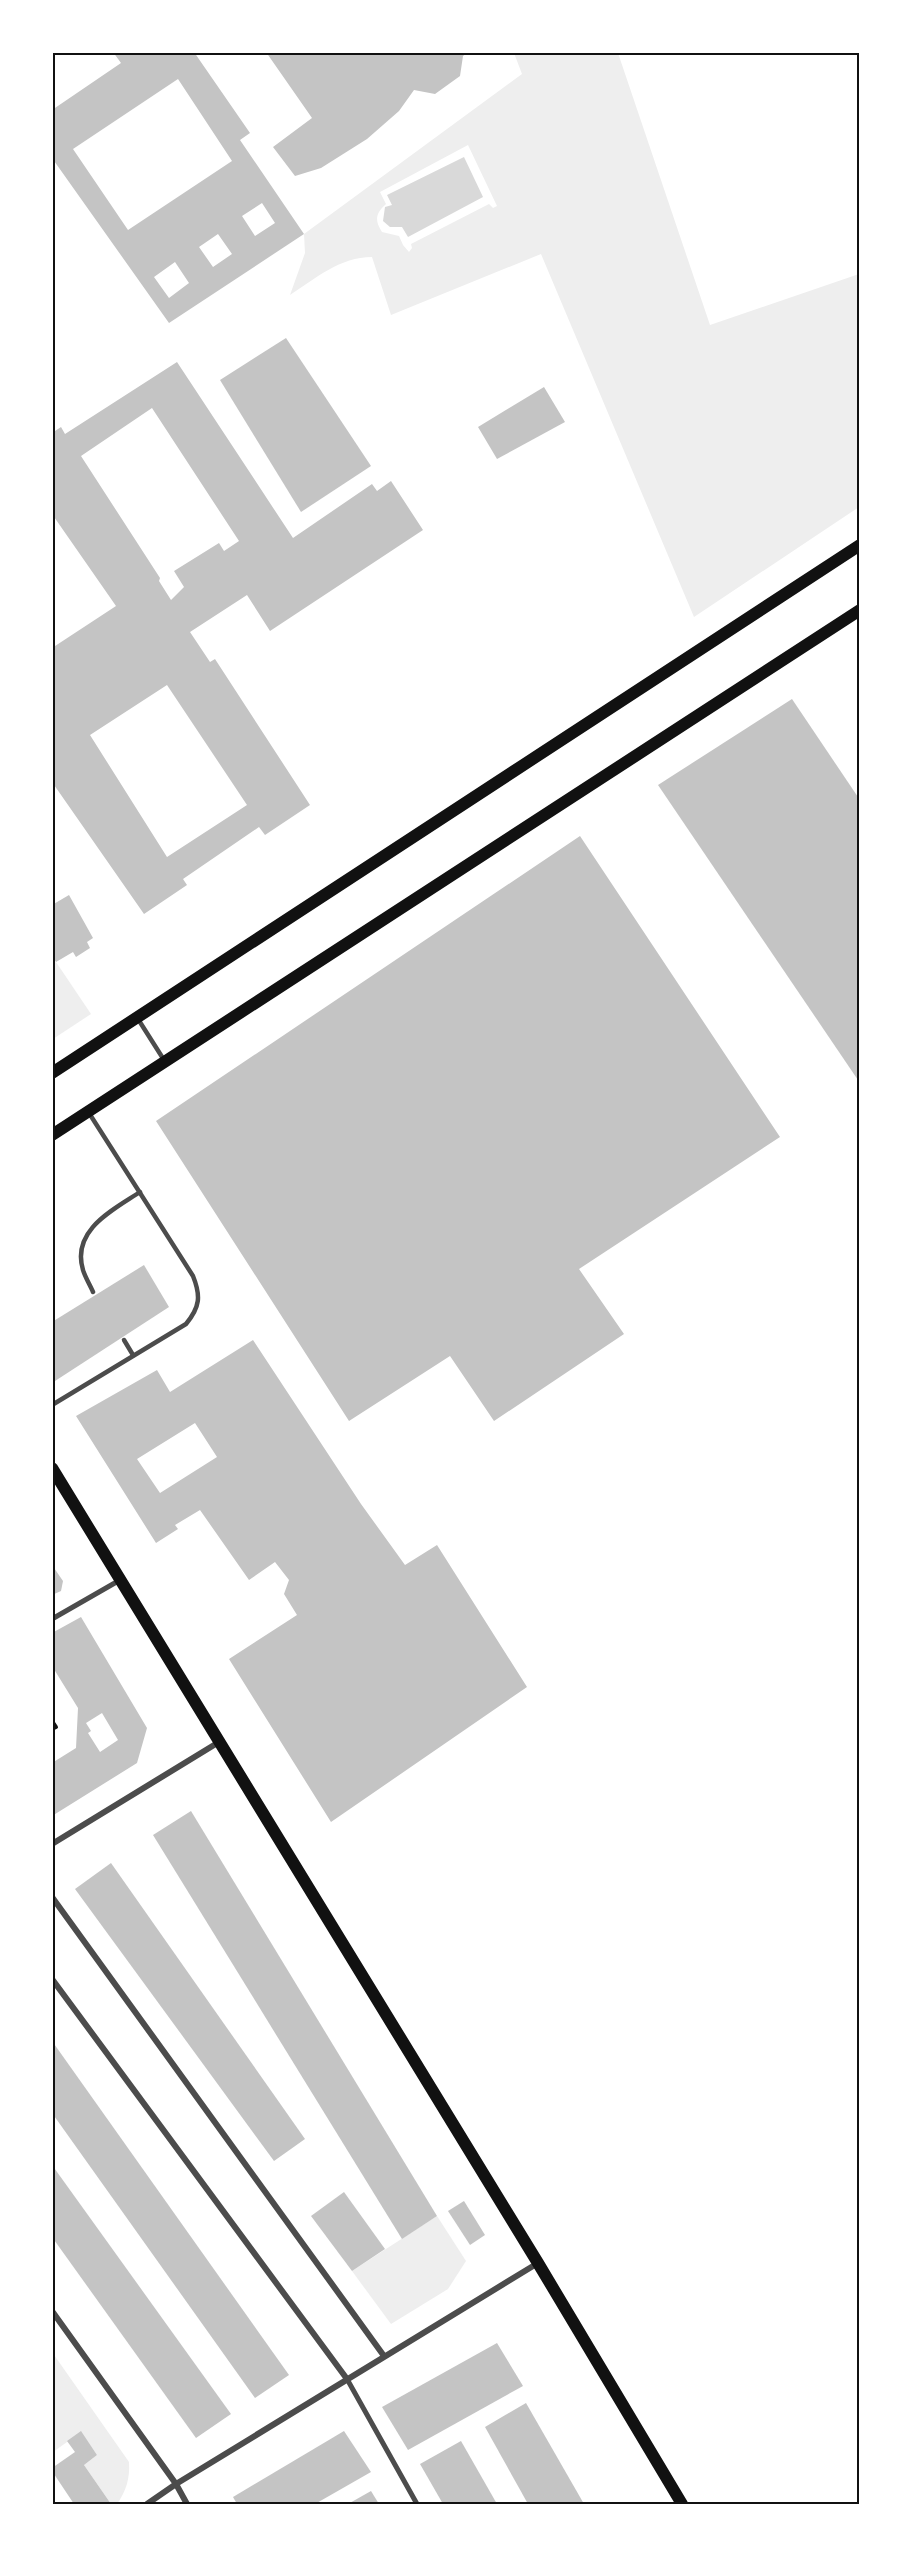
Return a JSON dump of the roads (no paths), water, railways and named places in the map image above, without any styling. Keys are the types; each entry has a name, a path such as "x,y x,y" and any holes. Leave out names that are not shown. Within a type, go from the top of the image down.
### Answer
{"main road":[{"path":"52,1073 860,545"},
{"path":"52,1135 860,610"},
{"path":"52,1468 538,2262 682,2505"}],"street":[{"path":"52,1619 120,1580"},
{"path":"52,1844 219,1742"},
{"path":"52,1897 384,2356"},
{"path":"52,1979 347,2379 417,2505"},
{"path":"147,2505 176,2484 538,2262"},
{"path":"52,2311 176,2484 187,2505"}],"lane":[{"path":"137,1018 165,1062"},
{"path":"52,1405 186,1324 200,1300 193,1276 88,1112"},
{"path":"93,1292 83,1270 81,1251 85,1236 107,1213 140,1192"},
{"path":"124,1340 133,1355"}]}
